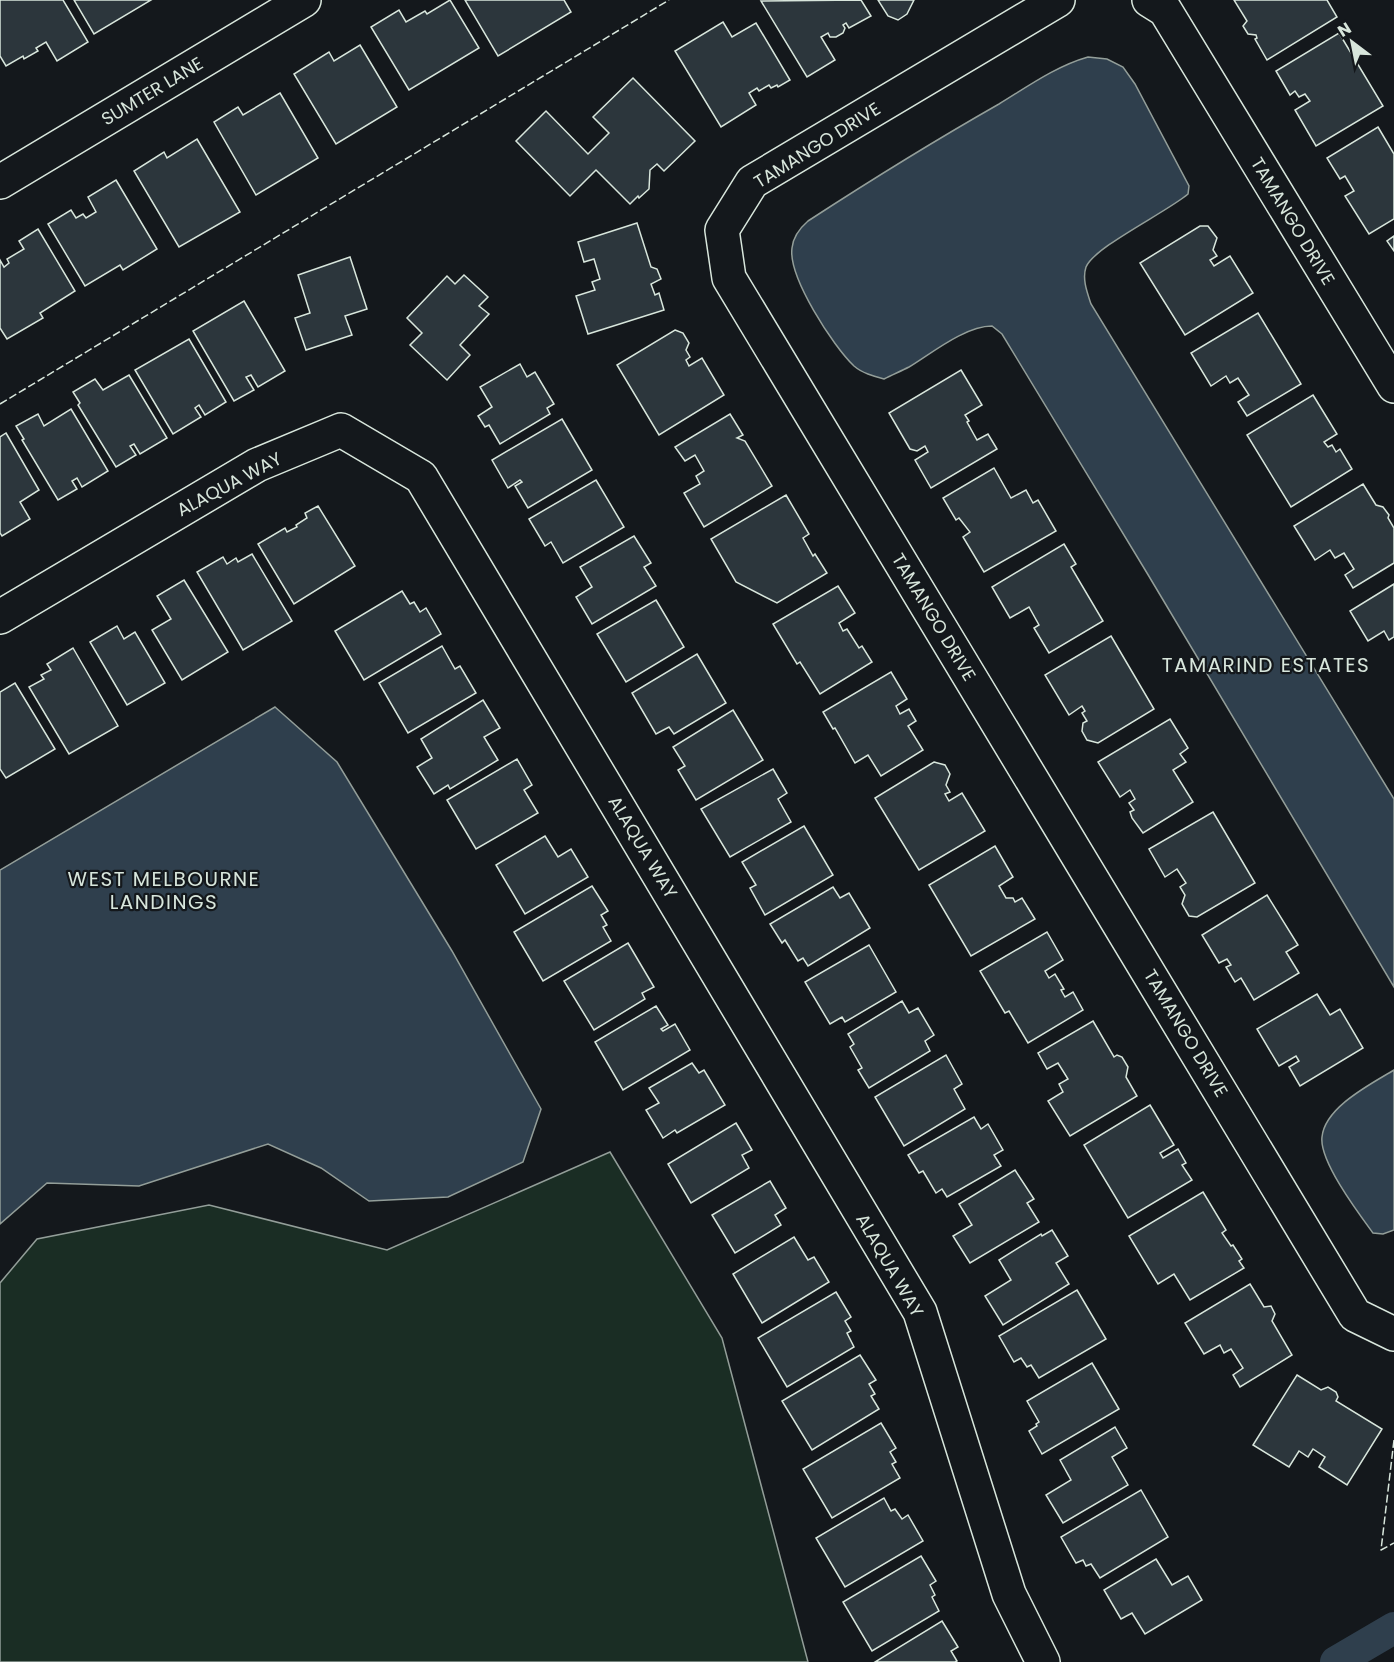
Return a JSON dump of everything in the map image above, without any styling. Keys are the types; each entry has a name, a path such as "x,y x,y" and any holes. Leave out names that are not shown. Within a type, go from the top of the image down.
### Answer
{"street":[{"name":"SUMTER LANE","path":"0,182 304,0"},
{"name":"TAMANGO DRIVE","path":"1058,0 752,182 722,230 729,278 1355,1315 1394,1334"},
{"name":"TAMANGO DRIVE","path":"1149,0 1165,10 1394,386"},
{"name":"ALAQUA WAY","path":"0,617 257,465 341,430 421,477 920,1312 1009,1594 1043,1662"}],"green space":[{"path":"610,1152 722,1338 808,1662 0,1662 0,1283 37,1239 209,1205 387,1250"}],"water":[{"path":"1088,57 1107,59 1123,67 1135,84 1189,186 1188,194 1116,240 1092,259 1086,267 1085,276 1089,299 1394,799 1394,987 1002,334 992,326 971,330 949,341 909,367 884,379 880,378 861,371 845,356 824,328 797,276 792,248 797,233 808,221 1042,78"},
{"path":"275,707 337,762 452,951 541,1109 523,1162 448,1197 369,1201 321,1168 268,1144 139,1186 47,1183 0,1224 0,870"},
{"path":"1394,1070 1394,1230 1383,1234 1373,1233 1341,1187 1327,1159 1322,1137 1325,1126 1340,1106 1362,1089"}],"building":[{"path":"0,0 63,0 88,42 57,61 46,42 36,48 38,51 24,59 23,56 6,66 0,56"},
{"path":"74,0 151,0 94,34"},
{"path":"450,0 479,48 409,90 371,27 399,10 406,22 425,11 427,14"},
{"path":"465,0 564,0 571,12 498,56"},
{"path":"861,0 871,16 849,28 846,23 843,25 845,28 843,33 836,37 830,37 828,33 821,37 835,60 807,77 761,1"},
{"path":"878,0 914,0 907,14 898,20 888,16"},
{"path":"1234,0 1327,0 1337,17 1267,60 1255,39 1256,35 1248,34 1243,26 1247,21"},
{"path":"723,22 732,37 756,23 790,80 778,87 777,85 771,88 769,85 759,91 757,88 749,93 756,105 721,127 675,51"},
{"path":"1339,33 1383,106 1316,146 1295,110 1310,101 1305,94 1299,97 1295,91 1290,95 1276,71"},
{"path":"360,45 397,107 336,144 294,74 329,52 334,61"},
{"path":"633,78 695,141 664,171 657,164 650,170 649,189 630,204 596,170 570,196 516,141 546,111 588,154 609,133 593,117"},
{"path":"280,93 318,158 256,195 214,122 238,107 243,115"},
{"path":"1378,127 1394,154 1394,219 1369,234 1345,196 1354,191 1345,176 1340,179 1327,158"},
{"path":"197,139 240,212 179,247 134,171 164,152 167,158"},
{"path":"116,180 157,249 123,270 120,265 85,286 48,224 71,210 76,218 83,214 86,218 96,212 88,197"},
{"path":"637,223 651,267 657,269 661,279 651,284 655,295 659,293 664,310 588,334 576,296 595,290 592,282 600,279 594,259 584,262 578,242"},
{"path":"1200,226 1208,226 1217,238 1213,250 1217,256 1210,260 1214,266 1230,256 1253,293 1185,335 1140,263"},
{"path":"38,229 75,291 40,313 43,318 7,339 0,328 0,260 4,267 9,263 7,259 24,249 19,241"},
{"path":"1394,236 1394,251 1387,241"},
{"path":"350,257 367,309 345,316 352,335 306,350 295,318 310,313 298,275"},
{"path":"464,275 488,297 479,306 489,314 460,345 470,355 447,380 410,345 422,333 407,318 447,276 455,284"},
{"path":"244,301 285,371 258,387 251,375 246,377 254,390 234,401 193,331"},
{"path":"1258,313 1301,384 1247,416 1238,402 1249,395 1238,378 1230,383 1226,376 1211,386 1191,353"},
{"path":"675,330 683,333 689,343 686,350 690,357 686,360 689,366 702,358 724,395 659,435 617,365"},
{"path":"189,339 226,402 205,415 199,405 195,408 201,417 173,434 135,370"},
{"path":"520,364 527,377 535,372 554,404 547,408 550,414 500,444 489,425 485,427 478,416 492,407 480,387"},
{"path":"961,370 982,405 965,415 969,421 967,422 977,440 988,434 997,449 931,488 915,460 928,452 925,446 917,451 910,449 889,413"},
{"path":"129,375 167,438 140,454 134,444 130,446 136,455 116,467 78,405 80,403 73,392 95,379 103,390"},
{"path":"1313,395 1337,434 1324,442 1328,447 1332,445 1336,452 1340,449 1352,469 1291,507 1247,435"},
{"path":"71,409 108,471 82,487 77,478 72,481 77,489 58,500 16,426 38,414 44,426"},
{"path":"730,414 743,435 737,438 745,441 772,486 704,527 684,493 700,484 696,476 704,471 695,455 685,461 675,447"},
{"path":"562,419 592,470 528,508 515,486 522,482 520,480 508,488 492,460"},
{"path":"6,433 39,490 20,502 30,519 2,536 0,533 0,437"},
{"path":"994,468 1011,498 1026,490 1033,503 1038,500 1056,531 984,572 963,537 970,532 959,518 956,520 943,498"},
{"path":"596,480 624,527 563,563 551,542 545,546 529,519"},
{"path":"1363,484 1376,505 1383,507 1389,515 1388,518 1394,528 1394,563 1353,588 1345,575 1354,569 1344,553 1335,558 1330,550 1315,560 1294,526"},
{"path":"786,495 809,534 803,538 813,556 815,554 827,573 777,603 736,582 711,539"},
{"path":"318,506 355,566 294,604 258,544 285,528 287,532 297,527 296,525 307,518 305,513"},
{"path":"634,536 651,563 644,567 656,586 592,624 576,597 592,587 580,567"},
{"path":"1064,544 1076,564 1071,567 1103,621 1049,653 1034,628 1039,625 1029,607 1010,618 992,587"},
{"path":"252,554 292,621 243,650 197,572 223,557 227,564 236,558 238,562"},
{"path":"184,580 228,652 182,680 152,630 171,619 157,596"},
{"path":"1394,584 1394,637 1389,640 1384,631 1368,641 1350,611"},
{"path":"838,586 855,613 839,623 843,631 847,629 859,648 862,646 872,662 820,694 800,662 797,664 773,624"},
{"path":"402,591 410,604 414,602 420,612 426,608 441,634 364,680 335,631"},
{"path":"656,600 684,647 626,682 597,634"},
{"path":"117,626 124,639 135,632 165,683 127,705 90,642"},
{"path":"1111,636 1154,709 1098,743 1087,740 1082,731 1083,723 1087,721 1082,713 1085,711 1082,706 1069,715 1045,675"},
{"path":"442,646 455,669 460,666 476,693 408,733 379,683"},
{"path":"73,648 118,726 69,754 29,687 44,679 41,675 51,670 47,664"},
{"path":"697,654 726,703 674,734 669,727 656,734 632,693"},
{"path":"891,672 907,699 896,706 900,714 909,709 916,721 908,726 923,750 881,776 868,755 855,763 823,712"},
{"path":"15,683 55,749 6,778 0,769 0,692"},
{"path":"483,700 500,728 484,737 498,760 450,789 448,785 434,794 417,767 432,758 421,739"},
{"path":"733,710 763,760 696,800 678,770 685,766 673,747"},
{"path":"1170,719 1188,748 1180,754 1186,762 1173,770 1193,802 1143,833 1130,812 1134,810 1129,803 1135,799 1130,790 1120,797 1098,762"},
{"path":"517,759 532,785 524,790 538,813 476,849 447,800"},
{"path":"934,762 945,765 950,774 946,785 950,792 945,794 949,801 962,793 985,831 919,870 875,798"},
{"path":"773,769 787,793 778,799 791,822 730,857 701,809"},
{"path":"1213,812 1255,883 1197,917 1189,916 1182,904 1185,895 1180,887 1186,883 1177,869 1165,877 1149,849"},
{"path":"804,826 833,875 765,915 750,888 756,885 742,862"},
{"path":"545,836 558,857 571,849 588,877 525,914 496,865"},
{"path":"995,846 1013,877 999,886 1006,898 1013,898 1015,902 1022,898 1035,919 971,956 929,885"},
{"path":"592,886 608,911 601,915 607,925 603,927 611,941 543,981 514,932"},
{"path":"833,887 840,898 849,893 870,928 808,966 803,958 798,961 785,940 782,943 770,924"},
{"path":"1267,895 1298,945 1286,952 1299,973 1254,1000 1241,978 1235,982 1226,967 1231,965 1227,959 1219,963 1202,935"},
{"path":"1047,932 1063,960 1045,971 1049,978 1055,974 1064,989 1061,990 1065,997 1073,992 1083,1010 1028,1043 1009,1011 1005,1013 980,971"},
{"path":"628,943 654,987 642,993 645,999 594,1030 564,981"},
{"path":"869,945 896,992 845,1022 842,1017 830,1024 805,982"},
{"path":"1317,994 1330,1015 1340,1009 1363,1048 1300,1086 1289,1067 1299,1061 1296,1056 1279,1066 1257,1029"},
{"path":"902,1001 909,1013 918,1008 934,1035 925,1041 930,1051 869,1088 858,1070 862,1068 850,1047 854,1044 848,1034"},
{"path":"656,1006 668,1025 661,1029 663,1031 675,1024 690,1050 623,1090 595,1042"},
{"path":"1093,1021 1114,1057 1117,1055 1122,1057 1128,1067 1126,1077 1137,1096 1070,1136 1048,1101 1063,1092 1059,1084 1068,1079 1058,1063 1047,1069 1038,1053"},
{"path":"946,1055 962,1084 954,1089 965,1109 904,1146 875,1097"},
{"path":"692,1063 699,1073 704,1070 725,1105 677,1133 675,1130 663,1138 646,1110 659,1103 649,1088"},
{"path":"1150,1105 1174,1145 1160,1153 1163,1158 1178,1149 1186,1163 1182,1165 1192,1180 1128,1218 1084,1145"},
{"path":"974,1117 981,1129 988,1124 1003,1150 994,1155 1001,1166 947,1197 942,1189 936,1193 923,1171 919,1173 908,1155"},
{"path":"736,1123 752,1150 742,1155 749,1168 691,1203 668,1164"},
{"path":"1015,1170 1034,1199 1027,1203 1039,1222 970,1263 953,1236 972,1225 959,1204"},
{"path":"770,1181 786,1208 775,1215 781,1225 735,1253 712,1215"},
{"path":"1203,1192 1226,1230 1222,1233 1242,1259 1239,1261 1244,1268 1190,1300 1174,1274 1158,1284 1129,1236"},
{"path":"1052,1230 1068,1256 1056,1263 1069,1284 1003,1325 985,1296 1011,1280 999,1260 1041,1234 1042,1236"},
{"path":"794,1237 808,1260 814,1257 829,1282 762,1323 733,1274"},
{"path":"1250,1284 1264,1307 1271,1306 1275,1314 1272,1321 1292,1355 1240,1387 1233,1375 1243,1368 1231,1349 1224,1353 1220,1345 1204,1354 1185,1323"},
{"path":"1077,1290 1106,1339 1039,1378 1031,1365 1027,1367 1021,1358 1014,1362 999,1336"},
{"path":"836,1292 851,1317 845,1321 851,1331 847,1333 854,1347 787,1387 758,1338"},
{"path":"860,1355 876,1380 869,1384 875,1394 871,1396 879,1409 812,1450 782,1401"},
{"path":"1092,1363 1119,1409 1042,1454 1029,1431 1039,1422 1027,1401"},
{"path":"1297,1375 1321,1390 1328,1387 1336,1392 1338,1397 1336,1401 1382,1429 1347,1485 1319,1467 1325,1457 1313,1449 1308,1457 1299,1451 1289,1467 1253,1445"},
{"path":"881,1423 896,1448 890,1452 896,1462 892,1464 900,1478 832,1518 803,1469"},
{"path":"1115,1427 1127,1448 1112,1457 1128,1485 1063,1523 1046,1495 1071,1480 1060,1460"},
{"path":"1141,1490 1168,1537 1100,1578 1091,1564 1086,1566 1083,1560 1076,1563 1061,1537"},
{"path":"884,1498 891,1511 895,1509 902,1519 908,1515 923,1541 845,1587 816,1538"},
{"path":"921,1556 936,1581 930,1585 935,1595 932,1597 939,1611 872,1651 843,1602"},
{"path":"1156,1559 1172,1585 1188,1576 1202,1600 1145,1634 1132,1613 1121,1619 1104,1590"},
{"path":"942,1621 958,1647 951,1651 957,1661 875,1662"}],"waterway":[{"path":"1336,1662 1394,1628"}],"fence":[{"path":"0,404 669,0"},
{"path":"1394,1440 1381,1550 1394,1543"}],"district":[{"name":"TAMARIND ESTATES","path":"1266,665"},
{"name":"WEST MELBOURNE LANDINGS","path":"164,890"}]}
